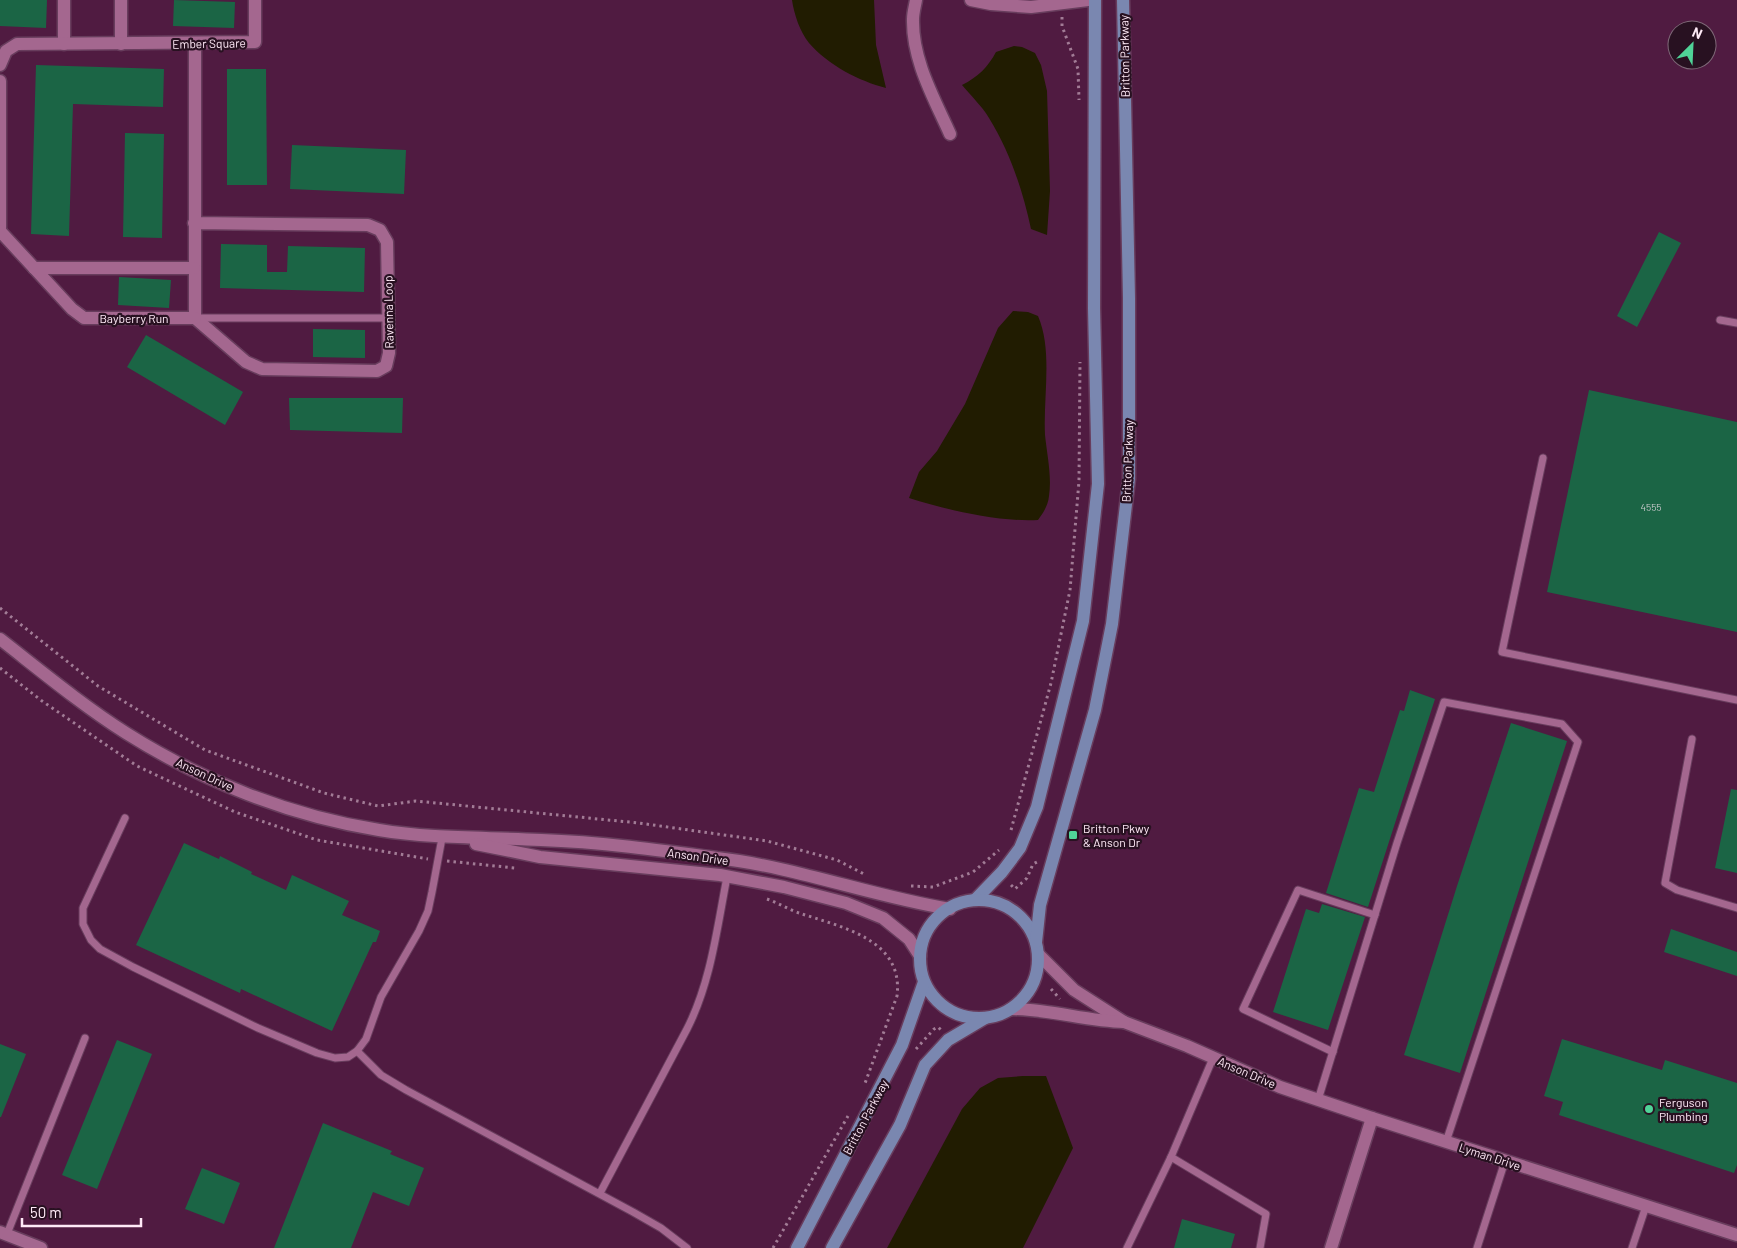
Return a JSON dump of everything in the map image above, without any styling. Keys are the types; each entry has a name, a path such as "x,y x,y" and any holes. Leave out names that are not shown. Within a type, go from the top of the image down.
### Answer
{"main road":[{"path":"975,900 1002,872 1020,848 1037,807 1083,621 1098,484 1094,308 1095,0"},
{"name":"Britton Parkway","path":"1037,948 1040,905 1096,710 1112,624 1129,479 1123,0"},
{"path":"975,900 994,902 1012,910 1027,924 1037,948 1036,976 1029,992 1011,1009 1002,1014 985,1018 966,1017 948,1010 934,998 924,982 920,964 921,945 928,928 940,914 956,904 975,900"},
{"name":"Britton Parkway","path":"797,1248 902,1045 924,982"},
{"path":"832,1248 900,1125 926,1065 948,1040 985,1018"}],"street":[{"path":"64,0 64,44"},
{"path":"121,44 122,0"},
{"name":"Ember Square","path":"0,65 6,51 17,44 255,42 255,0"},
{"path":"916,0 913,19 917,57 950,134"},
{"path":"971,0 990,4 1031,7 1088,0"},
{"path":"1113,0 1123,0"},
{"path":"195,43 195,318"},
{"path":"0,81 0,232"},
{"name":"Ravenna Loop","path":"194,223 368,225 380,230 387,242 389,353 386,366 377,372 262,369 246,362 195,318"},
{"name":"Bayberry Run","path":"0,232 72,309 84,318 195,318"},
{"path":"34,268 194,268"},
{"name":"Anson Drive","path":"0,639 41,672 123,731 187,768 273,803 326,819 378,830 442,838 540,857 654,868 727,877 784,887 856,907 883,918 909,939 920,956"},
{"name":"Anson Drive","path":"442,838 542,840 723,858 788,870 916,903 950,909"},
{"name":"Anson Drive","path":"1037,948 1074,990 1124,1022 1280,1087 1372,1118"},
{"name":"Anson Drive","path":"1011,1009 1032,1009 1102,1021 1124,1022"},
{"path":"1331,1248 1372,1118"},
{"name":"Lyman Drive","path":"1372,1118 1737,1235"},
{"path":"3,1233 41,1248"}],"lane":[{"path":"195,318 388,318"},
{"path":"1720,320 1737,323"},
{"path":"1543,458 1502,652 1737,700"},
{"path":"1318,1100 1444,702 1562,724 1578,742 1446,1142"},
{"path":"1692,739 1665,883 1677,890 1737,908"},
{"path":"125,818 84,908 83,924 91,940 100,949 133,967 258,1028 317,1053 335,1058 348,1057 357,1051 366,1039 381,997 422,924 428,911 442,838"},
{"path":"600,1194 690,1022 699,1001 706,982 727,877"},
{"path":"1333,1052 1243,1009 1298,890 1375,915"},
{"path":"3,1233 85,1038"},
{"path":"357,1051 381,1075 406,1090 661,1228 687,1248"},
{"path":"1127,1248 1171,1157 1213,1058"},
{"path":"1171,1157 1266,1214 1260,1248"},
{"path":"1477,1248 1505,1161"},
{"path":"1632,1248 1646,1206"}],"path":[{"path":"1063,3 1062,26 1078,69 1079,108"},
{"path":"1009,836 1023,791 1051,683 1070,590 1079,481 1080,354"},
{"path":"0,608 98,686 205,750 324,793 378,806 416,801 638,823 767,841 837,860 865,875"},
{"path":"0,668 42,701 137,766 235,812 317,840 439,861 521,868"},
{"path":"908,886 933,887 973,872 1000,850"},
{"path":"1011,885 1015,889 1027,878 1033,864 1040,863"},
{"path":"759,898 767,899 796,912 856,931 882,949 895,969 899,983 897,996 862,1090"},
{"path":"910,1049 915,1050 934,1029 940,1028 942,1031"},
{"path":"773,1248 848,1115"}],"shaded area":[{"path":"792,0 874,0 876,45 886,88 844,71 817,51 806,39 800,28"},
{"path":"1014,46 1022,47 1035,53 1041,65 1047,91 1050,191 1047,235 1031,229 1020,186 997,131 980,105 962,85 982,71 996,52"},
{"path":"1013,311 1028,312 1038,316 1043,330 1046,359 1045,435 1050,481 1045,509 1038,520 1006,519 956,511 909,498 919,472 937,451 965,404 998,328"},
{"path":"1046,1076 1073,1148 1023,1248 887,1248 962,1109 980,1088 998,1078"}],"building":[{"path":"0,0 47,0 46,28 0,26"},
{"path":"174,0 235,2 234,28 173,26"},
{"path":"36,65 164,69 163,107 73,104 69,236 31,234"},
{"path":"227,69 266,69 267,185 227,185"},
{"path":"125,133 164,134 162,238 123,237"},
{"path":"292,145 406,150 404,194 290,189"},
{"path":"1659,232 1681,243 1637,327 1617,316"},
{"path":"221,244 267,245 267,272 287,272 288,246 365,248 364,292 220,288"},
{"path":"119,277 171,280 169,308 118,305"},
{"path":"313,329 365,330 365,358 313,357"},
{"path":"146,335 243,392 225,425 127,367"},
{"path":"1589,390 1737,422 1737,632 1547,592"},
{"path":"289,398 403,398 402,433 290,430"},
{"path":"1410,690 1435,699 1368,907 1326,893 1359,788 1374,792 1400,710 1404,711"},
{"path":"1511,723 1567,741 1460,1073 1404,1055"},
{"path":"1731,789 1737,790 1737,873 1715,868"},
{"path":"184,843 219,859 220,856 252,872 251,874 286,890 292,875 349,901 342,915 380,931 376,942 373,942 332,1031 241,989 240,993 136,945"},
{"path":"1322,904 1365,917 1328,1030 1273,1012 1306,909 1319,913"},
{"path":"1671,929 1737,952 1737,976 1664,952"},
{"name":"Ferguson Plumbing","path":"1562,1039 1662,1070 1665,1060 1737,1083 1737,1165 1734,1173 1559,1115 1563,1102 1544,1096"},
{"path":"117,1040 152,1054 97,1189 62,1175"},
{"path":"0,1044 26,1054 1,1117 0,1117"},
{"path":"323,1123 392,1151 390,1154 424,1168 409,1206 373,1192 351,1248 274,1248"},
{"path":"202,1168 240,1183 224,1224 185,1209"},
{"path":"1182,1219 1235,1234 1231,1248 1174,1248"}],"place":[{"name":"Britton Pkwy & Anson Dr","path":"1073,835"},
{"name":"Ferguson Plumbing","path":"1649,1109"}]}
